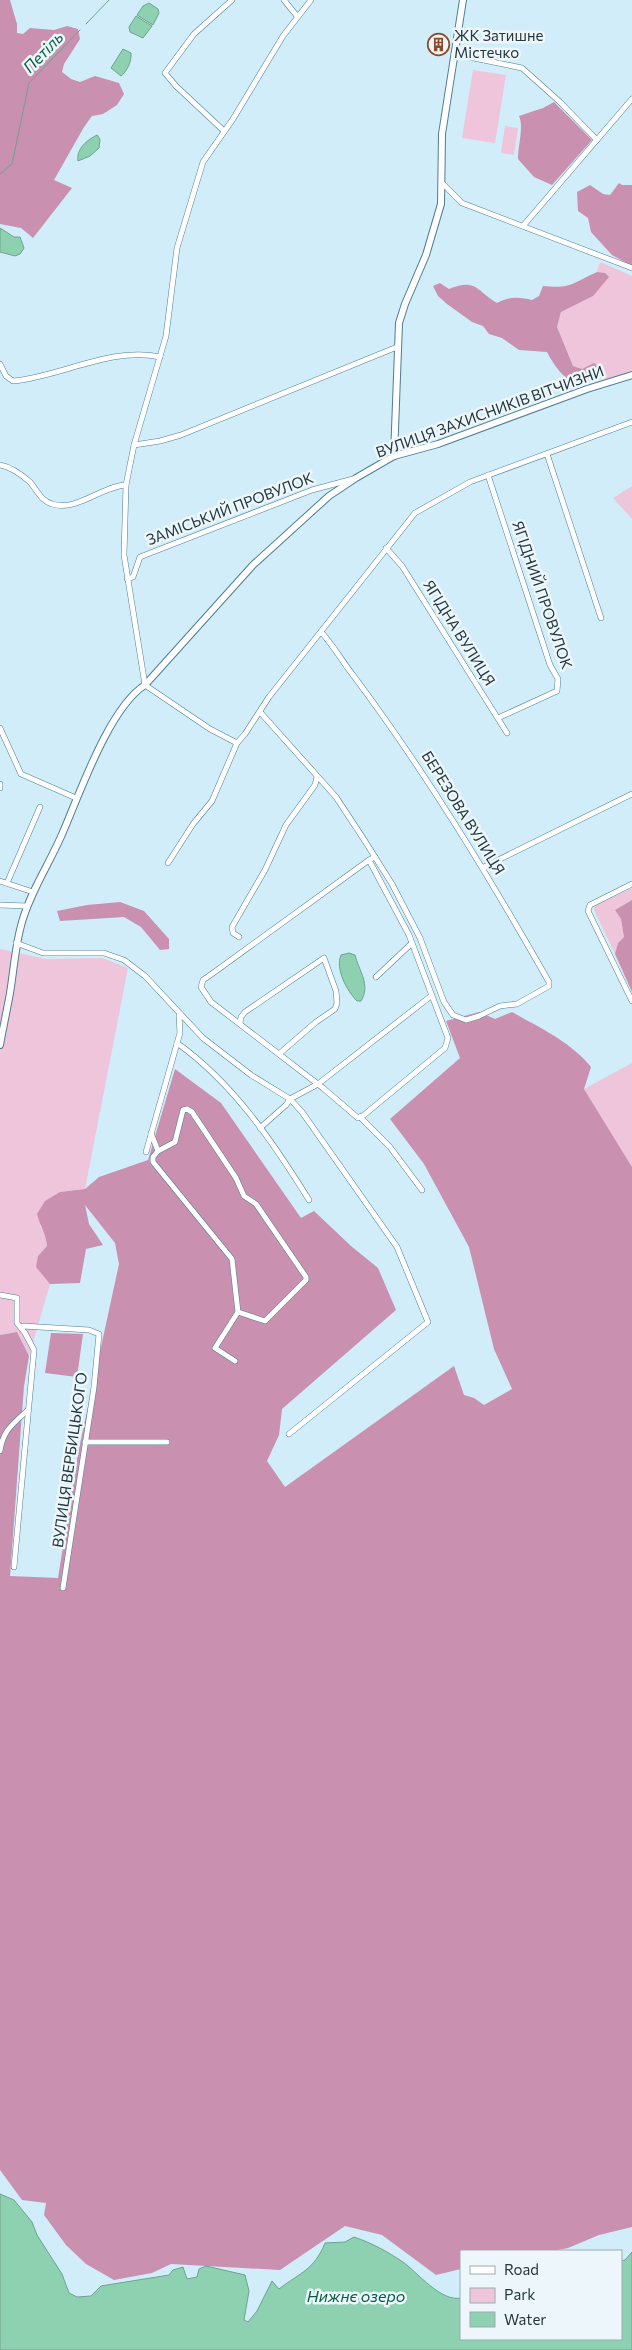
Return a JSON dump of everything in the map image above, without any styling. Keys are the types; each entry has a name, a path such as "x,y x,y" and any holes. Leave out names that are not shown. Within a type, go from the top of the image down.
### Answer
{"street":[{"path":"224,131 166,73 194,34 232,0"},
{"path":"284,0 297,16"},
{"path":"237,742 210,729 145,685 124,555 126,485 134,444 166,336 177,248 203,162 266,62 297,16 311,0"},
{"path":"394,456 399,324 405,304 426,255 441,204 443,184 442,134 463,0"},
{"path":"454,54 522,68 560,102 597,140"},
{"path":"523,226 632,99"},
{"path":"443,184 462,203 632,268"},
{"path":"134,444 160,441 181,435 397,347"},
{"path":"0,364 6,376 13,381 71,366 135,354 160,356"},
{"name":"ВУЛИЦЯ ЗАХИСНИКІВ ВІТЧИЗНИ","path":"0,1045 10,991 16,943 33,892 63,833 76,798 124,703 136,690 145,685 253,565 329,496 394,456 438,444 588,389 632,375"},
{"path":"168,863 193,824 212,801 237,742 269,697 415,513 431,502 488,475 632,422"},
{"path":"548,454 601,618"},
{"path":"0,465 30,482 44,500 52,505 78,502 116,485 126,485"},
{"name":"ЯГІДНИЙ ПРОВУЛОК","path":"488,475 550,665 558,679 557,691 498,718"},
{"name":"ЗАМІСЬКИЙ ПРОВУЛОК","path":"127,579 133,577 140,557 312,490 356,478"},
{"name":"ЯГІДНА ВУЛИЦЯ","path":"386,548 402,566 507,733"},
{"name":"БЕРЕЗОВА ВУЛИЦЯ","path":"321,632 415,759 484,867 549,982 549,986 517,1004 500,1006 466,1020 453,1016 444,1002 420,938 375,857"},
{"path":"260,712 336,797 375,857 204,980 201,987 211,1002 280,1054 358,1118 360,1117 390,1147 422,1190"},
{"path":"0,728 21,774 76,798"},
{"path":"238,937 232,932 232,927 265,870 286,825 314,785 317,777"},
{"path":"484,867 632,794"},
{"path":"7,883 40,807"},
{"path":"360,1117 445,1048 448,1038 402,918 369,860"},
{"path":"0,881 33,892"},
{"path":"632,884 590,905 588,911 632,1001"},
{"path":"0,905 28,906"},
{"path":"16,943 42,953 104,953 114,955 135,967 203,1038 251,1075 290,1099 302,1112 397,1247 428,1322 289,1434"},
{"path":"376,977 411,944"},
{"path":"240,1023 240,1017 245,1012 324,958 336,991 337,1003 335,1009 316,1022 280,1054"},
{"path":"260,1128 286,1105 290,1099 318,1084 431,996"},
{"path":"146,1152 180,1033 178,1014"},
{"path":"177,1043 222,1082 260,1128 309,1200"},
{"path":"236,1361 215,1348 238,1312 232,1259 153,1162 153,1157 158,1151 175,1142 182,1110 187,1109 192,1112 236,1178 244,1196 256,1204 306,1277 306,1280 265,1321 238,1312"},
{"path":"151,1133 158,1151"},
{"path":"0,1295 17,1298 17,1323 34,1350 23,1491 17,1525 14,1567"},
{"name":"ВУЛИЦЯ ВЕРБИЦЬКОГО","path":"22,1329 24,1326 79,1330 99,1334 94,1387 63,1588"},
{"path":"0,1451 2,1438 7,1430 28,1410"},
{"path":"85,1442 167,1442"}],"green space":[{"path":"473,70 506,75 495,143 462,138"},
{"path":"505,126 518,128 514,155 501,153"},
{"path":"600,262 632,276 632,370 617,378 596,379 601,369 582,369 573,366 557,327 561,312 593,296 605,273 597,272"},
{"path":"632,486 632,519 613,498"},
{"path":"632,888 632,900 615,910 621,919 624,937 618,943 615,954 594,910 595,905"},
{"path":"0,949 46,959 102,958 128,968 85,1189 60,1192 40,1226 46,1234 47,1246 38,1256 50,1284 29,1356 17,1332 0,1335"},
{"path":"632,1063 632,1167 584,1089"}],"shaded area":[{"path":"0,0 10,0 17,24 17,33 23,34 30,28 54,30 67,26 78,29 80,39 64,64 62,72 71,79 80,82 95,76 119,83 124,94 117,105 103,114 92,116 84,127 54,180 72,188 33,238 21,228 0,224"},
{"path":"554,102 592,140 552,185 534,177 518,159 521,131 519,116"},
{"path":"619,183 622,185 632,185 632,266 612,255 591,232 588,218 578,211 577,192 590,185 603,194 610,195"},
{"path":"597,272 605,273 609,277 593,296 561,312 557,327 573,366 582,369 594,363 601,369 596,379 576,384 559,371 547,352 519,350 502,338 489,334 483,326 472,322 447,304 438,296 433,286 440,283 449,289 471,285 497,303 514,298 532,300 539,296 543,286 566,286"},
{"path":"632,900 632,992 615,954 618,943 624,937 621,919 615,910"},
{"path":"120,902 144,911 169,939 169,949 160,950 141,927 124,917 60,921 57,911 87,905"},
{"path":"479,1012 495,1019 512,1012 574,1050 591,1067 584,1089 632,1167 632,2227 599,2235 568,2248 557,2250 460,2250 460,2269 436,2275 382,2235 345,2226 280,2270 171,2264 152,2273 114,2280 86,2264 66,2245 44,2215 46,2203 22,2200 0,2170 0,1335 17,1332 29,1356 24,1386 10,1576 58,1578 78,1453 119,1264 115,1243 85,1205 89,1224 103,1245 86,1249 80,1283 50,1284 36,1267 38,1256 47,1246 37,1214 45,1201 60,1192 85,1189 99,1177 148,1160 175,1069 221,1103 301,1218 314,1211 351,1246 378,1268 396,1310 282,1409 279,1435 267,1461 285,1487 454,1366 464,1395 474,1398 484,1405 512,1389 494,1349 469,1247 424,1164 390,1119 460,1058 446,1021"},
{"path":"51,1333 83,1334 77,1377 45,1373"}],"water":[{"path":"149,3 158,9 159,13 153,25 137,15 143,6"},
{"path":"136,16 152,26 143,38 130,32 129,27"},
{"path":"123,49 131,53 131,56 127,69 121,76 111,68"},
{"path":"97,135 100,139 99,148 90,156 78,161 80,149"},
{"path":"0,228 14,237 20,237 24,248 20,254 15,256 0,252"},
{"path":"349,953 355,955 365,984 364,995 361,1001 357,1001 349,992 341,973 341,955"},
{"name":"Нижнє озеро","path":"0,2194 14,2200 32,2222 37,2235 62,2274 69,2293 77,2297 91,2296 101,2286 169,2275 173,2270 183,2267 187,2279 197,2277 199,2269 206,2266 245,2275 249,2291 244,2320 248,2322 257,2311 272,2281 279,2289 311,2265 325,2243 345,2242 354,2237 397,2258 430,2286 446,2296 460,2298 460,2340 622,2340 622,2261 632,2252 632,2350 0,2350"}],"waterway":[{"name":"Петіль","path":"86,24 109,0"},
{"name":"Петіль","path":"0,174 12,164 29,83 80,30"}],"place":[{"name":"ЖК Затишне Містечко","path":"438,45"}]}
